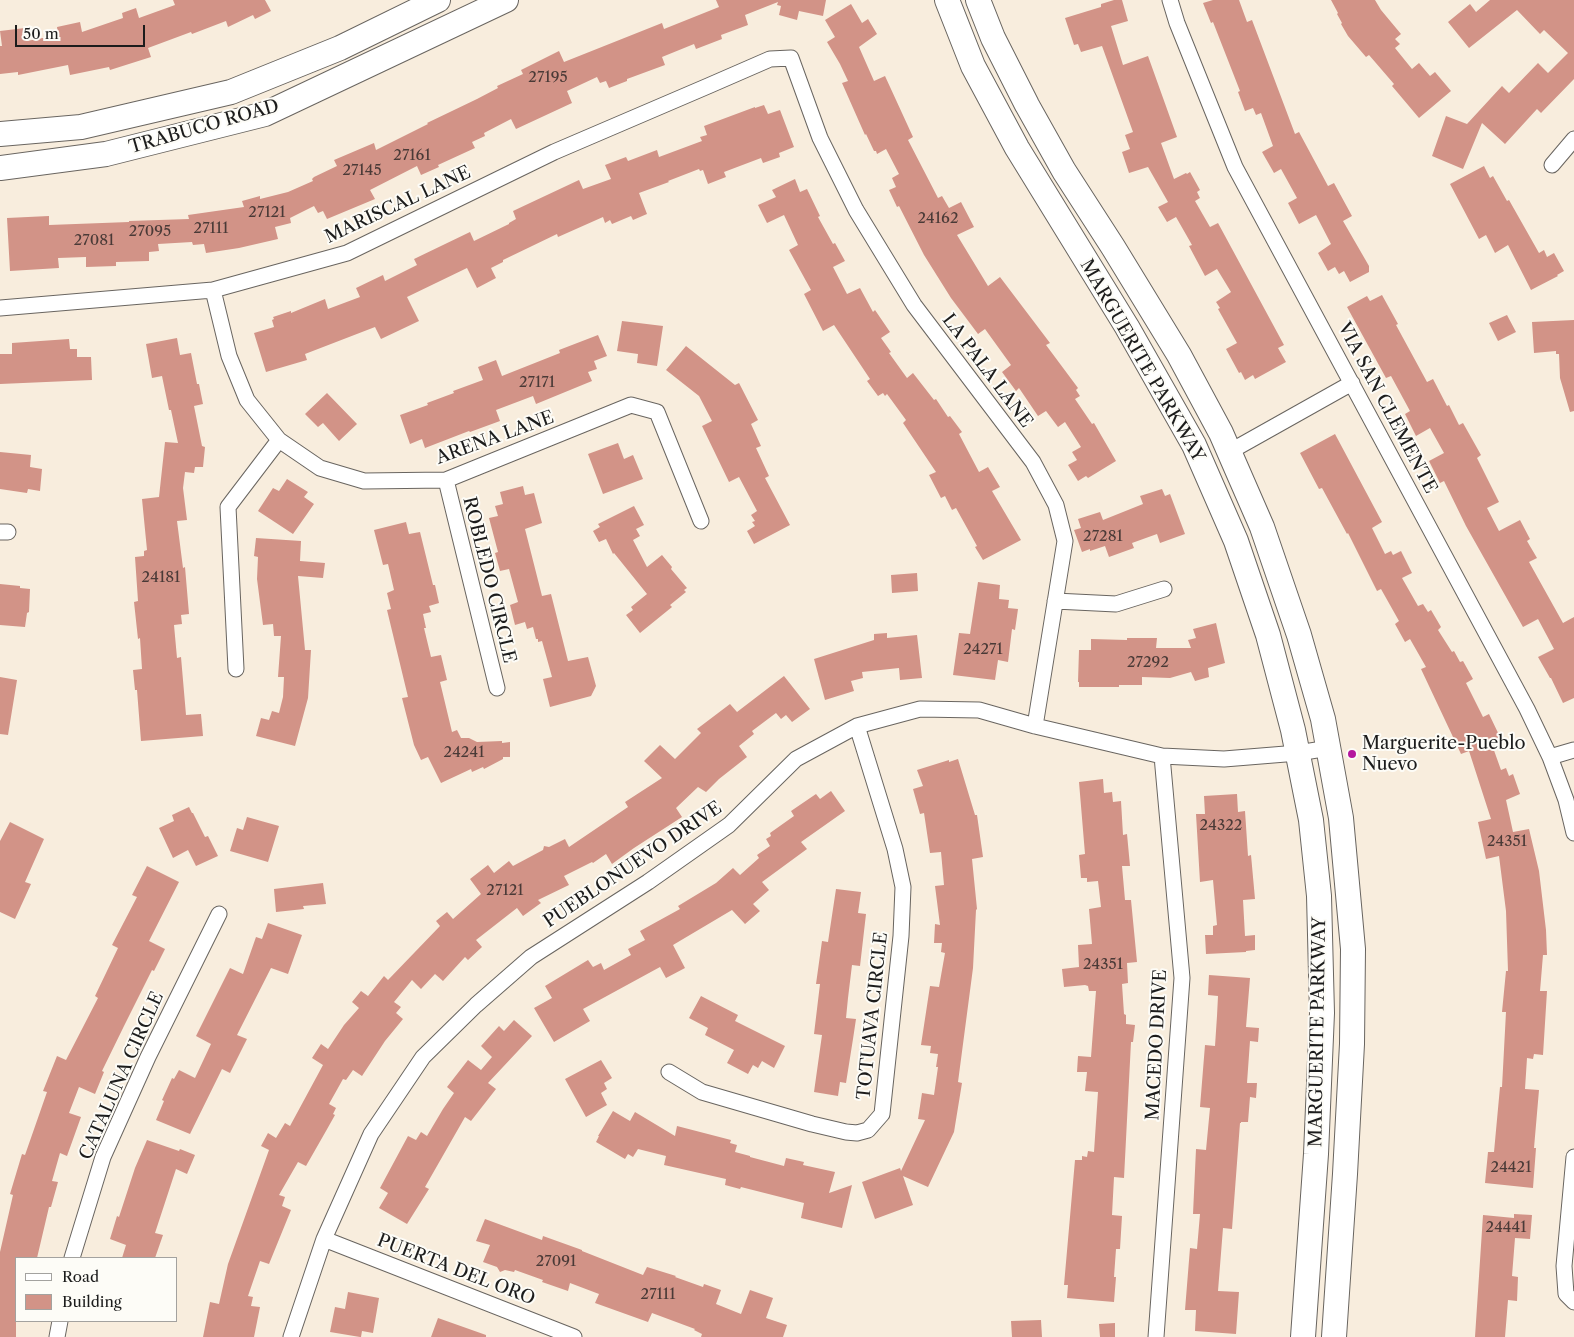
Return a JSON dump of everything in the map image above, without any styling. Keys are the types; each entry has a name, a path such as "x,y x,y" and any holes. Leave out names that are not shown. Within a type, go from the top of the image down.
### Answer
{"main road":[{"name":"TRABUCO ROAD","path":"0,134 81,128 231,92 340,48 438,0"},
{"name":"TRABUCO ROAD","path":"0,168 106,154 265,114 506,0"},
{"name":"MARGUERITE PARKWAY","path":"946,0 973,66 1018,148 1160,384 1194,445 1236,541 1268,636 1298,753 1311,820 1319,896 1322,1013 1316,1154 1303,1337"},
{"name":"MARGUERITE PARKWAY","path":"978,0 993,38 1064,171 1179,355 1221,433 1262,528 1293,617 1323,719 1341,818 1353,949 1352,1044 1334,1337"},
{"path":"1203,466 1229,452"}],"street":[{"name":"VIA SAN CLEMENTE","path":"1170,0 1177,23 1235,167 1527,709 1550,758 1566,800 1574,833"},
{"name":"MARISCAL LANE","path":"0,308 213,290 347,253 554,152 770,59 791,58"},
{"name":"LA PALA LANE","path":"791,58 820,138 856,210 914,305 1033,462 1056,505 1064,541 1035,726"},
{"path":"1552,165 1574,139"},
{"name":"ARENA LANE","path":"213,290 229,356 246,400 279,440 320,468 364,481 446,480 631,404 657,412 701,521"},
{"path":"1229,452 1352,384"},
{"path":"236,669 228,507 279,440"},
{"name":"ROBLEDO CIRCLE","path":"446,480 497,688"},
{"path":"1055,601 1116,604 1164,590"},
{"name":"PUEBLONUEVO DRIVE","path":"291,1337 324,1239 371,1134 423,1057 476,1005 531,957 648,882 729,826 796,759 857,726 920,708 979,710 1035,726 1162,756 1224,759 1298,753 1329,748"},
{"name":"TOTUAVA CIRCLE","path":"669,1072 702,1092 846,1132 857,1133 868,1130 882,1114 901,936 903,887 896,849 857,726"},
{"path":"1550,758 1574,750"},
{"name":"MACEDO DRIVE","path":"1156,1337 1182,978 1162,756"},
{"name":"CATALUNA CIRCLE","path":"72,1257 103,1157 148,1057 219,914"},
{"path":"1574,1157 1564,1266 1566,1294 1574,1302"},
{"name":"PUERTA DEL ORO","path":"324,1239 574,1337"},
{"path":"57,1337 60,1322"}],"building":[{"path":"173,0 265,0 271,11 255,19 253,15 228,27 226,21 192,34 191,32 148,48 151,57 110,70 109,67 70,75 68,65 18,75 18,72 0,74 0,46 2,46 0,31 25,28 27,41 58,35 57,27 80,22 82,32 123,18 122,13 136,8 139,18 175,5"},
{"path":"716,0 826,0 823,16 799,11 797,20 779,15 781,6 777,5 778,2 745,15 748,25 721,35 722,39 696,49 694,44 662,57 665,65 609,88 606,81 600,83 597,77 567,91 572,103 516,129 511,119 484,133 485,136 472,142 475,148 438,165 439,167 421,175 417,166 370,190 375,199 327,219 323,211 318,213 314,206 290,218 291,223 275,227 278,239 206,253 204,244 193,245 192,242 158,244 159,251 149,252 149,261 116,262 116,266 86,267 86,257 58,258 59,268 10,271 7,218 49,216 49,225 129,222 189,219 188,215 244,207 242,201 288,192 313,181 314,177 337,166 334,160 374,143 376,150 498,88 497,86 523,74 521,70 559,51 564,62 662,23 664,29 719,7"},
{"path":"1122,0 1128,21 1111,26 1123,65 1148,56 1177,137 1161,143 1174,179 1190,172 1200,190 1197,192 1200,198 1195,201 1210,227 1218,223 1284,345 1278,348 1286,362 1255,379 1253,375 1245,380 1226,349 1237,343 1216,302 1231,292 1217,269 1205,276 1189,246 1192,245 1176,217 1167,222 1158,207 1168,202 1148,167 1129,173 1122,152 1130,149 1125,135 1133,132 1102,46 1081,52 1078,44 1074,45 1065,18 1101,7 1101,4"},
{"path":"1213,0 1239,0 1247,22 1252,20 1295,134 1299,132 1328,186 1334,183 1352,216 1343,221 1369,266 1369,272 1350,282 1344,271 1339,274 1335,267 1328,271 1318,253 1331,244 1316,215 1299,224 1288,203 1297,198 1281,169 1274,173 1262,152 1273,146 1261,113 1256,115 1253,108 1245,111 1238,92 1240,91 1213,22 1211,23 1203,3"},
{"path":"1331,0 1375,0 1401,34 1395,39 1400,44 1395,48 1412,69 1419,63 1430,76 1435,72 1451,91 1419,118 1392,86 1394,84 1369,55 1366,57 1348,36"},
{"path":"1490,0 1574,0 1574,79 1541,113 1537,109 1505,144 1482,123 1463,169 1432,156 1446,116 1467,124 1502,86 1509,93 1538,63 1548,73 1568,53 1544,30 1540,34 1517,10 1469,48 1448,22 1470,4 1476,12"},
{"path":"851,4 862,23 868,19 877,34 859,47 874,81 885,76 913,137 908,140 938,198 942,196 949,208 961,202 974,227 957,235 988,286 1000,277 1050,343 1046,345 1078,388 1076,390 1080,396 1075,399 1092,424 1094,423 1116,461 1088,478 1086,476 1078,481 1068,465 1077,460 1072,452 1081,447 1065,422 1058,427 1046,411 1038,416 1019,388 1016,391 1002,372 1011,365 985,329 978,334 951,298 924,255 899,206 897,207 889,190 896,187 892,178 899,174 886,149 877,154 865,135 842,83 848,81 827,42 835,37 825,20"},
{"path":"764,105 768,114 780,110 794,147 779,153 780,157 763,163 761,158 724,172 726,177 708,184 703,170 700,171 699,169 639,193 647,214 633,220 631,216 612,224 610,220 605,223 603,217 558,237 557,234 503,260 503,262 491,268 496,278 477,288 467,268 407,297 419,321 381,339 375,327 305,354 307,360 266,372 254,333 274,327 273,317 291,311 291,313 325,299 328,309 360,297 356,288 383,275 385,281 417,265 414,259 470,232 474,241 509,224 516,219 513,211 530,203 579,180 583,189 611,179 605,165 626,157 628,161 657,150 659,157 702,141 700,137 707,135 704,126"},
{"path":"1484,166 1490,178 1493,176 1507,201 1509,200 1539,253 1544,250 1547,257 1554,253 1564,271 1531,290 1508,245 1495,253 1486,235 1479,239 1450,184"},
{"path":"795,179 800,192 807,189 820,216 818,217 845,261 833,267 847,294 860,288 873,312 875,310 890,332 881,338 891,352 889,353 907,378 913,373 934,400 936,399 948,417 950,416 962,432 959,434 979,472 988,467 1000,487 992,491 1021,540 983,560 956,508 952,510 945,496 941,498 929,475 936,472 903,423 906,420 887,394 885,396 883,393 878,396 867,381 870,379 834,325 823,331 804,294 811,290 789,250 798,245 784,215 767,223 758,205 776,197 772,190"},
{"path":"1382,295 1427,382 1433,379 1459,425 1463,423 1481,455 1477,458 1499,502 1487,508 1499,531 1520,520 1530,539 1527,541 1537,558 1529,562 1563,623 1574,617 1574,698 1563,703 1538,657 1554,649 1538,619 1523,627 1466,526 1444,481 1440,483 1429,461 1444,453 1430,428 1416,436 1405,414 1410,411 1391,376 1386,378 1347,307 1367,296 1370,301"},
{"path":"1507,315 1516,332 1498,341 1489,323"},
{"path":"1574,320 1574,411 1570,412 1560,378 1559,354 1556,354 1556,351 1534,353 1532,322"},
{"path":"622,321 663,326 657,366 637,363 638,354 617,351"},
{"path":"598,335 607,356 594,361 597,369 588,372 592,381 536,404 533,396 496,410 500,421 425,448 422,439 410,444 400,415 428,405 427,403 454,393 453,391 483,380 478,367 496,360 502,376 560,353 559,350"},
{"path":"177,338 180,355 191,353 197,384 199,384 203,404 194,406 202,446 205,447 203,467 195,467 194,473 185,472 183,488 187,520 177,521 183,568 185,567 189,614 181,615 182,624 174,625 177,658 181,657 186,715 201,714 203,736 141,741 137,690 135,690 133,670 142,669 140,638 138,639 134,602 138,601 135,557 144,556 144,551 147,550 142,499 159,497 165,442 178,443 162,376 152,378 146,344"},
{"path":"69,339 70,349 77,349 77,357 91,357 92,380 0,384 0,354 12,354 12,343"},
{"path":"686,346 735,385 739,383 758,420 751,424 761,446 756,448 769,476 765,478 790,525 754,544 747,531 755,526 752,522 755,521 751,515 757,511 739,477 729,482 702,426 712,421 699,396 666,370"},
{"path":"327,393 357,424 339,441 323,423 318,427 305,414"},
{"path":"1335,434 1382,522 1372,528 1385,554 1391,551 1393,555 1401,551 1412,573 1402,578 1418,606 1423,604 1428,612 1431,610 1441,627 1438,630 1460,662 1463,661 1473,679 1466,683 1483,717 1489,714 1500,737 1491,742 1501,770 1506,768 1509,776 1513,774 1520,794 1506,800 1513,832 1529,829 1539,871 1547,955 1543,955 1540,991 1547,991 1543,1055 1534,1054 1533,1059 1527,1058 1525,1089 1539,1090 1533,1188 1485,1183 1488,1152 1494,1152 1500,1087 1502,1087 1506,1012 1502,1012 1506,971 1508,971 1506,911 1499,856 1486,859 1478,822 1491,819 1469,751 1461,754 1421,669 1426,667 1410,639 1405,642 1395,624 1399,621 1381,589 1377,591 1348,533 1322,488 1319,489 1300,453"},
{"path":"618,443 624,459 633,455 643,479 603,494 588,454"},
{"path":"0,452 31,455 30,467 42,469 40,491 28,489 27,493 0,489"},
{"path":"287,479 308,492 304,497 314,504 293,534 258,511 273,488 279,491"},
{"path":"523,486 525,495 534,493 542,523 525,529 542,596 551,594 568,661 588,657 596,686 591,696 550,707 543,679 552,677 542,641 538,642 533,627 527,629 525,622 515,625 510,605 518,602 509,569 500,571 495,553 498,552 489,518 498,516 495,506 503,504 500,492"},
{"path":"1162,489 1165,496 1170,494 1185,534 1160,543 1157,534 1132,543 1134,548 1109,557 1105,546 1082,552 1074,530 1081,528 1078,519 1100,512 1103,520 1143,504 1140,496"},
{"path":"634,506 644,525 636,529 640,536 633,540 647,567 662,555 687,588 684,590 686,592 670,605 672,607 640,633 626,615 633,610 631,607 647,594 613,554 606,539 599,542 593,531 600,527 598,524"},
{"path":"406,522 409,534 420,532 439,603 429,606 431,612 423,614 426,628 424,628 431,657 441,655 447,680 440,682 452,732 457,730 461,738 469,738 477,742 510,742 510,757 503,757 503,759 484,769 483,767 472,772 471,769 441,783 428,757 421,760 414,745 402,698 408,697 387,610 391,609 387,593 394,590 388,564 383,565 374,530"},
{"path":"256,538 301,541 300,561 325,563 323,578 298,576 305,650 311,650 308,698 295,746 256,736 261,718 269,720 272,711 279,713 283,697 284,677 278,677 281,636 274,636 273,624 263,625 257,579 258,557 254,556"},
{"path":"917,573 918,591 892,593 891,575"},
{"path":"978,582 1000,585 999,599 1009,600 1008,608 1018,609 1015,630 1012,629 1008,662 998,660 995,680 953,675 959,633 970,634"},
{"path":"0,584 30,589 29,612 27,613 25,627 0,625"},
{"path":"1216,623 1225,663 1208,668 1209,677 1195,681 1191,672 1170,678 1142,677 1142,685 1079,687 1079,650 1091,650 1091,639 1127,640 1127,638 1157,638 1156,648 1191,648 1188,640 1196,638 1193,629"},
{"path":"887,633 887,638 917,635 922,678 900,680 899,668 862,672 863,678 851,681 854,691 825,700 814,659 874,640 874,634"},
{"path":"784,676 810,709 792,722 786,715 781,719 776,713 752,731 754,734 739,746 747,757 706,792 698,787 676,808 682,817 612,864 606,854 593,863 564,876 569,885 538,900 541,903 523,916 517,908 476,940 482,947 468,960 465,957 443,981 435,974 421,989 412,980 394,1002 401,1007 396,1013 403,1019 385,1041 362,1076 353,1070 346,1080 343,1079 329,1104 336,1108 333,1114 335,1115 306,1166 298,1162 279,1195 285,1197 282,1206 291,1210 269,1264 260,1261 248,1296 253,1297 251,1306 260,1307 254,1337 203,1337 210,1302 219,1304 228,1264 269,1150 261,1146 268,1133 276,1138 285,1123 290,1126 323,1065 312,1058 321,1044 328,1049 344,1025 359,1008 352,1002 361,991 368,996 384,976 388,980 440,926 436,921 447,912 453,919 481,894 470,879 488,865 494,873 509,861 513,866 543,850 544,846 549,847 565,839 569,847 628,807 625,802 662,778 644,761 660,745 675,759 701,733 697,729 730,704 737,712"},
{"path":"0,677 17,680 8,735 0,734"},
{"path":"958,759 975,815 977,815 983,857 972,859 977,909 973,968 958,1082 962,1083 954,1132 928,1187 903,1176 913,1205 875,1219 862,1182 900,1168 901,1171 925,1120 918,1119 922,1093 934,1095 938,1067 936,1067 938,1054 930,1053 931,1046 921,1045 930,986 939,987 945,953 941,952 942,943 934,943 935,924 940,925 935,886 944,885 941,852 930,853 924,813 920,814 913,789 923,786 917,770"},
{"path":"1103,779 1104,793 1112,792 1113,802 1121,801 1123,835 1127,834 1130,866 1122,866 1125,900 1131,900 1137,962 1127,963 1128,983 1122,984 1126,1024 1135,1025 1133,1042 1131,1042 1124,1178 1114,1177 1112,1215 1122,1216 1120,1249 1116,1249 1114,1302 1067,1298 1068,1285 1064,1285 1075,1160 1082,1160 1082,1156 1087,1157 1088,1151 1094,1152 1098,1092 1085,1091 1087,1072 1077,1072 1078,1056 1091,1057 1096,991 1089,991 1088,986 1085,985 1064,987 1062,969 1079,967 1078,945 1092,944 1089,909 1101,907 1098,881 1087,882 1087,878 1081,878 1079,855 1085,854 1079,782"},
{"path":"831,791 845,811 801,842 807,849 762,882 769,890 753,904 760,911 745,924 732,910 673,945 685,968 666,978 660,967 583,1009 590,1021 554,1042 534,1008 552,998 545,986 588,960 593,967 601,963 604,970 631,955 628,949 645,940 640,931 680,909 678,906 716,883 733,868 740,875 759,858 757,855 770,846 766,839 771,836 770,833 794,816 791,811 816,794 820,799"},
{"path":"1237,794 1238,812 1245,811 1248,856 1251,855 1255,899 1243,900 1245,936 1255,935 1255,950 1206,954 1205,935 1213,935 1213,926 1217,925 1213,880 1200,882 1196,814 1205,814 1204,796"},
{"path":"189,807 205,837 208,836 218,856 196,866 188,850 173,858 159,828 174,821 172,815"},
{"path":"247,817 279,826 268,862 230,851 237,828 243,830"},
{"path":"10,822 44,839 25,882 31,884 15,919 0,912 0,841"},
{"path":"147,866 179,882 149,941 165,949 154,971 152,970 102,1071 104,1072 95,1094 79,1087 69,1113 81,1117 67,1156 60,1153 52,1181 58,1182 51,1207 49,1207 37,1257 15,1257 16,1337 0,1337 0,1252 13,1195 10,1194 22,1154 25,1155 47,1092 43,1091 57,1056 66,1060 98,998 95,996 118,948 112,945 137,897 132,895"},
{"path":"323,883 326,904 303,906 304,909 276,912 274,889"},
{"path":"836,889 861,892 858,913 866,914 860,966 852,965 848,998 846,1018 856,1019 853,1039 846,1083 840,1082 838,1096 814,1092 822,1035 814,1034 820,984 816,984 822,941 828,942"},
{"path":"268,923 302,935 288,974 271,968 237,1035 247,1039 230,1073 222,1069 190,1134 156,1120 164,1101 162,1100 172,1078 174,1079 179,1070 195,1078 211,1044 196,1036 230,968 243,974 256,937 262,939"},
{"path":"1209,975 1250,978 1246,1027 1259,1028 1258,1042 1250,1041 1247,1083 1257,1083 1256,1098 1250,1097 1248,1122 1240,1123 1232,1229 1223,1228 1218,1291 1239,1292 1236,1334 1195,1331 1196,1310 1185,1310 1190,1248 1197,1249 1200,1214 1193,1214 1196,1149 1206,1150 1210,1108 1200,1107 1205,1045 1215,1046 1218,996 1208,995"},
{"path":"701,996 738,1015 735,1021 785,1046 774,1068 762,1061 758,1068 753,1065 748,1074 727,1063 734,1050 705,1035 708,1028 689,1018"},
{"path":"514,1020 532,1036 488,1083 496,1089 471,1121 465,1117 425,1187 429,1189 407,1224 379,1208 388,1193 380,1188 408,1136 416,1140 421,1132 427,1136 454,1093 447,1087 468,1060 481,1070 492,1057 481,1046 499,1026 504,1031"},
{"path":"601,1060 612,1078 604,1083 607,1089 601,1093 607,1105 586,1117 565,1079"},
{"path":"613,1111 630,1121 635,1112 675,1136 677,1126 731,1140 730,1143 737,1145 735,1152 750,1157 784,1166 786,1158 804,1162 803,1165 835,1172 829,1193 852,1185 842,1228 801,1218 804,1203 741,1187 740,1189 725,1185 726,1179 664,1165 666,1156 638,1149 633,1157 628,1154 625,1159 596,1142"},
{"path":"147,1140 195,1155 187,1174 176,1169 155,1233 163,1235 155,1257 122,1257 126,1245 110,1239"},
{"path":"1514,1214 1532,1215 1530,1239 1515,1238 1512,1276 1518,1277 1517,1301 1508,1300 1505,1337 1475,1337 1483,1215 1514,1218"},
{"path":"485,1219 542,1240 543,1236 643,1275 647,1267 703,1287 704,1284 721,1290 716,1304 741,1314 750,1290 773,1298 766,1318 787,1325 783,1337 701,1337 702,1334 695,1329 652,1313 648,1322 595,1303 599,1294 570,1283 568,1291 515,1270 514,1272 505,1270 500,1272 497,1267 483,1262 490,1245 476,1241"},
{"path":"348,1292 379,1298 373,1333 362,1331 360,1337 330,1332 335,1307 345,1309"},
{"path":"438,1318 486,1335 486,1337 431,1337"},
{"path":"1041,1320 1042,1337 1012,1337 1011,1321"},
{"path":"1115,1323 1115,1337 1100,1337 1099,1324"}],"place":[{"name":"Marguerite-Pueblo Nuevo","path":"1352,754"}]}
